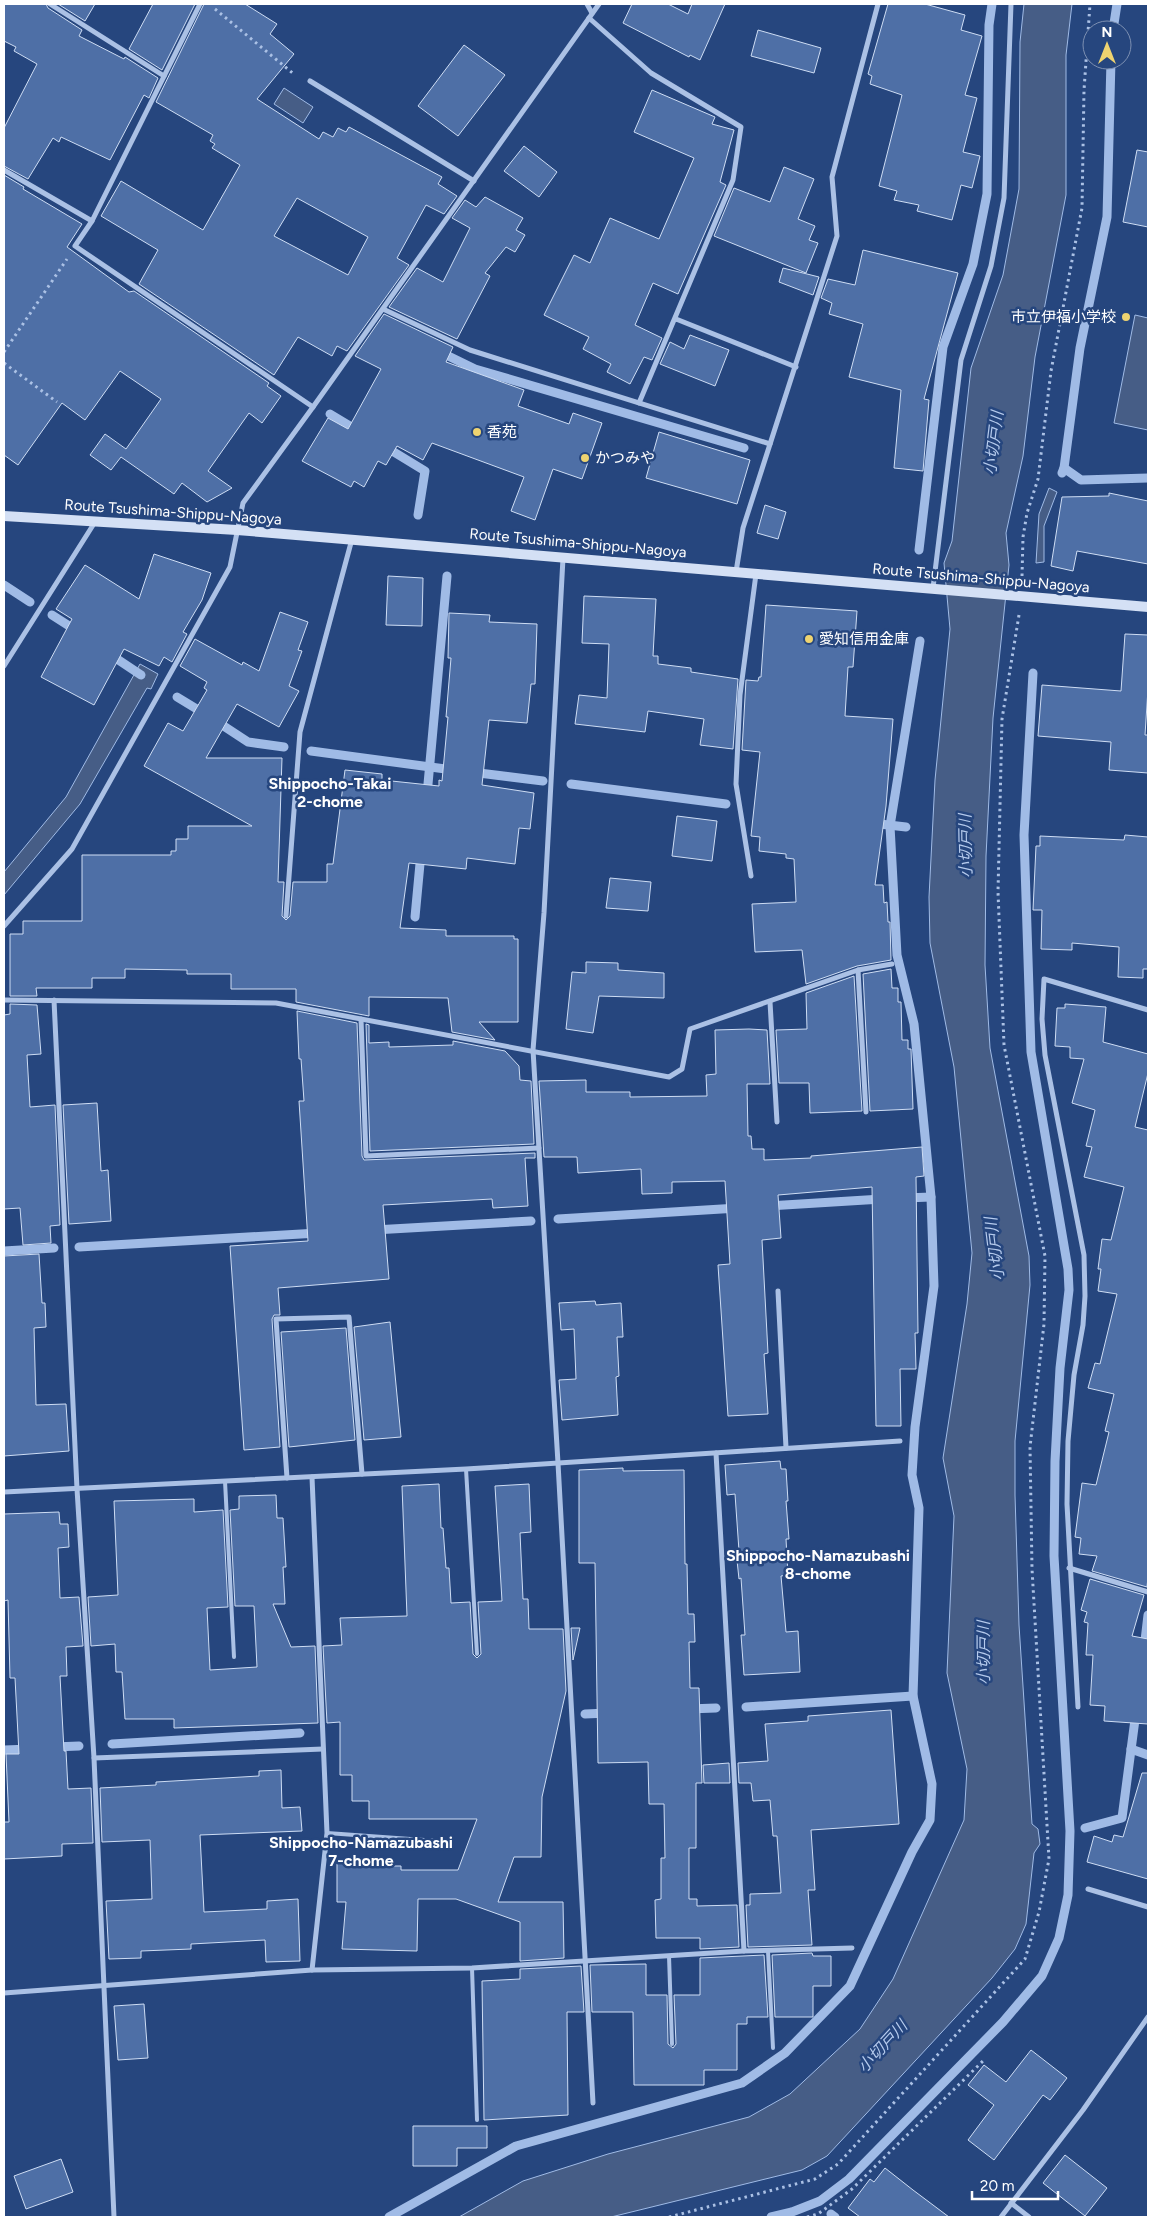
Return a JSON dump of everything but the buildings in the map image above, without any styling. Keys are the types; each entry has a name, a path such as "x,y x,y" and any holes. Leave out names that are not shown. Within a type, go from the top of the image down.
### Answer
{"main road":[{"name":"Route Tsushima-Shippu-Nagoya","path":"4,516 237,530 1148,607"}],"street":[{"path":"50,4 164,76"},
{"path":"200,4 92,221 75,246 314,406"},
{"path":"587,4 591,16 651,72 741,127 733,180 639,403"},
{"path":"4,926 72,849 230,567 242,503 314,406 599,4"},
{"path":"736,572 743,528 837,236 832,177 878,4"},
{"path":"936,588 961,360 992,266 1004,198 1011,4"},
{"path":"310,81 474,182"},
{"path":"4,170 92,221"},
{"path":"383,309 470,350 770,444"},
{"path":"676,319 796,367"},
{"path":"4,666 95,522"},
{"path":"286,916 300,732 352,540"},
{"path":"563,557 544,913 533,1050 593,2103"},
{"path":"751,876 736,784 740,696 756,573"},
{"path":"4,1000 276,1003 669,1076 682,1069 690,1028 770,1002 858,970 892,964"},
{"path":"858,970 866,1112"},
{"path":"1078,1707 1067,1504 1068,1441 1074,1375 1083,1325 1085,1296 1084,1255 1045,1055 1042,1019 1044,979 1148,1010"},
{"path":"54,1000 77,1489 94,1758 105,1986 108,2121 114,2217"},
{"path":"770,1002 777,1122"},
{"path":"361,1019 366,1156 539,1148"},
{"path":"778,1291 786,1448"},
{"path":"288,1478 276,1319 349,1317 362,1474"},
{"path":"4,1492 466,1469 900,1441"},
{"path":"716,1453 744,1952"},
{"path":"312,1477 326,1833 312,1970"},
{"path":"1069,1568 1148,1592"},
{"path":"94,1758 323,1749"},
{"path":"1088,1889 1148,1908"},
{"path":"4,1993 312,1970 472,1968 744,1952 852,1948"},
{"path":"1001,2217 1083,2110 1148,2017"},
{"path":"1011,2203 1028,2217"}],"lane":[{"path":"466,1469 477,1654"},
{"path":"225,1481 234,1657"},
{"path":"326,1833 452,1842"},
{"path":"768,1951 774,2048"},
{"path":"669,1956 672,2044"},
{"path":"472,1968 478,2120"}],"path":[{"path":"209,4 283,67 304,82 310,81"},
{"path":"669,2217 815,2179 838,2164 1025,1959 1039,1912 1049,1859 1032,1569 1030,1447 1044,1324 1045,1256 1004,1045 998,892 1002,720 1022,597 1023,537 1027,513 1038,479 1051,371 1082,208 1084,90 1090,4"},
{"path":"4,352 75,246"},
{"path":"4,362 57,402"},
{"path":"807,2217 818,2214 852,2189 984,2060"}],"water":[{"name":"小切戸川","path":"1024,4 1072,4 1066,55 1066,195 1035,357 1023,456 1006,533 1009,565 993,718 986,856 985,965 990,1048 1029,1256 1030,1285 1015,1441 1015,1495 1019,1625 1032,1824 1038,1829 1040,1844 1034,1853 1026,1924 1015,1949 992,1978 827,2156 802,2170 611,2217 459,2217 523,2181 608,2154 749,2117 790,2094 860,2029 893,1979 964,1820 967,1769 947,1673 954,1516 943,1458 967,1304 972,1253 954,1067 930,943 929,897 935,780 950,629 944,563 952,541 971,368 1003,275 1019,189 1020,42"},
{"path":"284,88 313,107 303,123 274,104"},
{"path":"1135,315 1148,318 1148,430 1114,423"},
{"path":"1049,488 1057,492 1044,526 1044,562 1036,563 1039,514"},
{"path":"140,664 158,674 151,689 147,688 80,804 4,895 4,872 66,797"}],"waterway":[{"path":"919,550 943,347 973,264 987,194 989,25 992,4"},
{"path":"1115,20 1117,4"},
{"path":"1062,473 1080,348 1107,217 1111,70"},
{"path":"438,351 475,369 744,448"},
{"path":"330,414 360,432"},
{"path":"384,446 425,471 418,515"},
{"path":"1064,468 1081,480 1148,478"},
{"path":"427,795 447,576"},
{"path":"4,585 30,602"},
{"path":"52,615 77,631"},
{"path":"389,2217 516,2146 742,2083 785,2053 850,1986 912,1852 930,1820 932,1784 913,1696 919,1508 912,1475 915,1427 934,1286 931,1197 914,1024 897,955 890,826 920,641"},
{"path":"108,653 141,675"},
{"path":"771,2217 792,2212 820,2201 849,2179 1003,2022 1042,1976 1059,1938 1068,1895 1070,1831 1054,1556 1055,1461 1060,1368 1069,1290 1068,1269 1031,1052 1024,835 1033,673"},
{"path":"177,697 205,714"},
{"path":"216,721 248,742 284,747"},
{"path":"311,751 453,770"},
{"path":"471,772 543,781"},
{"path":"571,784 726,804"},
{"path":"871,823 906,827"},
{"path":"415,917 421,853"},
{"path":"905,1198 931,1197"},
{"path":"768,1206 882,1199"},
{"path":"558,1219 738,1208"},
{"path":"374,1230 531,1221"},
{"path":"79,1247 318,1233"},
{"path":"4,1251 54,1248"},
{"path":"1144,1649 1148,1615"},
{"path":"746,1707 913,1696"},
{"path":"688,1709 716,1708"},
{"path":"1085,1828 1122,1818 1136,1712"},
{"path":"585,1714 608,1713"},
{"path":"112,1744 300,1733"},
{"path":"54,1747 79,1746"},
{"path":"4,1750 31,1749"},
{"path":"1131,1749 1148,1755"},
{"path":"831,2214 835,2217"}],"place":[{"name":"市立伊福小学校","path":"1126,317"},
{"name":"香苑","path":"477,432"},
{"name":"かつみや","path":"585,458"},
{"name":"愛知信用金庫","path":"809,639"}],"district":[{"name":"Shippocho-Takai 2-chome","path":"330,792"},
{"name":"Shippocho-Namazubashi 8-chome","path":"818,1564"},
{"name":"Shippocho-Namazubashi 7-chome","path":"361,1851"}]}
